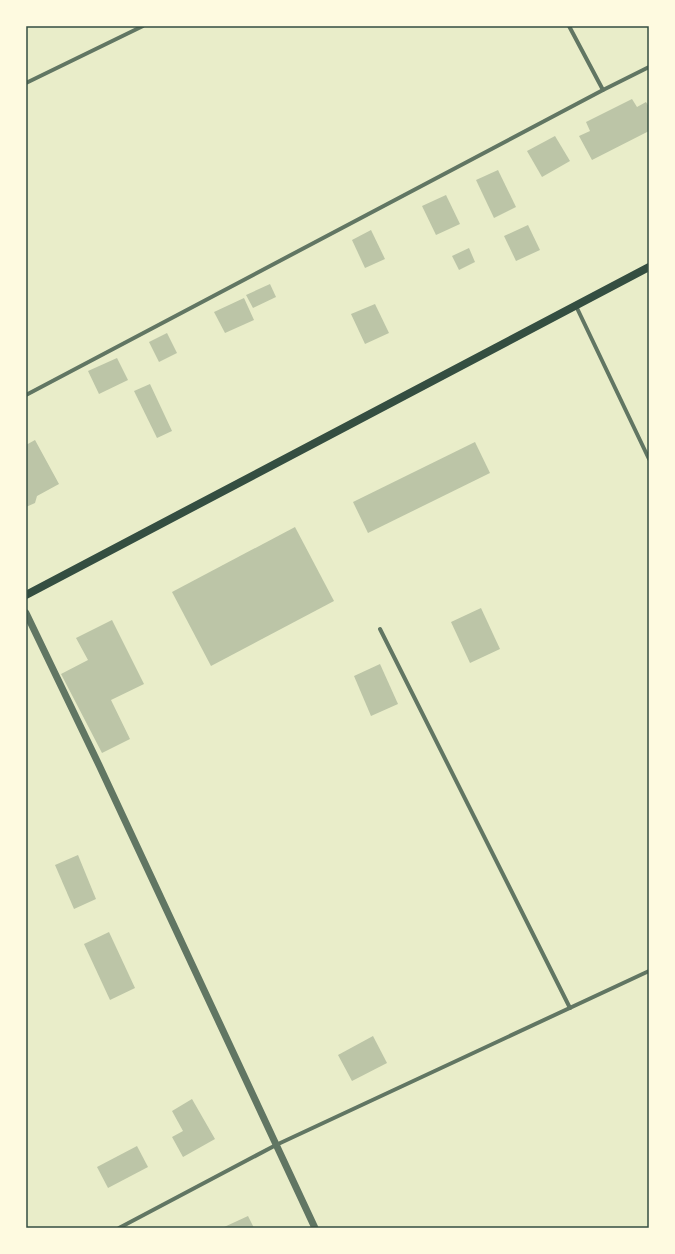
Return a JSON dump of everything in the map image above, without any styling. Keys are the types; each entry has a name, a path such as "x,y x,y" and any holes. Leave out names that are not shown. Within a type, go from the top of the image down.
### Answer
{"main road":[{"path":"26,595 649,267"}],"street":[{"path":"26,83 143,26"},
{"path":"569,26 603,90"},
{"path":"26,395 649,67"},
{"path":"576,306 649,459"},
{"path":"26,613 99,765 315,1228"},
{"path":"380,629 570,1008"},
{"path":"119,1228 276,1145 649,971"}],"building":[{"path":"632,99 637,107 646,102 649,107 649,131 592,160 579,136 590,131 586,122"},
{"path":"555,136 570,161 542,177 527,151"},
{"path":"498,170 516,207 494,218 476,180"},
{"path":"446,195 460,224 436,235 422,206"},
{"path":"528,225 540,250 516,261 504,236"},
{"path":"371,230 385,259 365,268 352,240"},
{"path":"469,248 475,262 459,270 452,256"},
{"path":"270,284 276,297 253,308 246,295"},
{"path":"244,298 254,320 225,333 214,312"},
{"path":"375,304 389,333 365,344 351,314"},
{"path":"167,333 177,353 159,362 149,342"},
{"path":"117,358 128,380 99,394 88,371"},
{"path":"150,384 172,431 157,438 134,391"},
{"path":"35,440 59,484 37,496 35,503 26,507 26,445"},
{"path":"475,442 490,473 368,533 353,502"},
{"path":"295,527 334,601 211,666 172,592"},
{"path":"481,608 500,649 470,663 451,622"},
{"path":"112,620 144,684 111,700 130,739 102,753 61,674 88,660 76,638"},
{"path":"380,664 398,704 371,716 354,676"},
{"path":"78,855 96,899 74,909 55,865"},
{"path":"109,932 135,988 110,1000 84,944"},
{"path":"373,1036 387,1063 352,1081 338,1055"},
{"path":"192,1099 215,1139 183,1157 172,1137 183,1131 172,1111"},
{"path":"137,1146 148,1167 108,1188 97,1167"},
{"path":"248,1216 254,1228 222,1228"}]}
